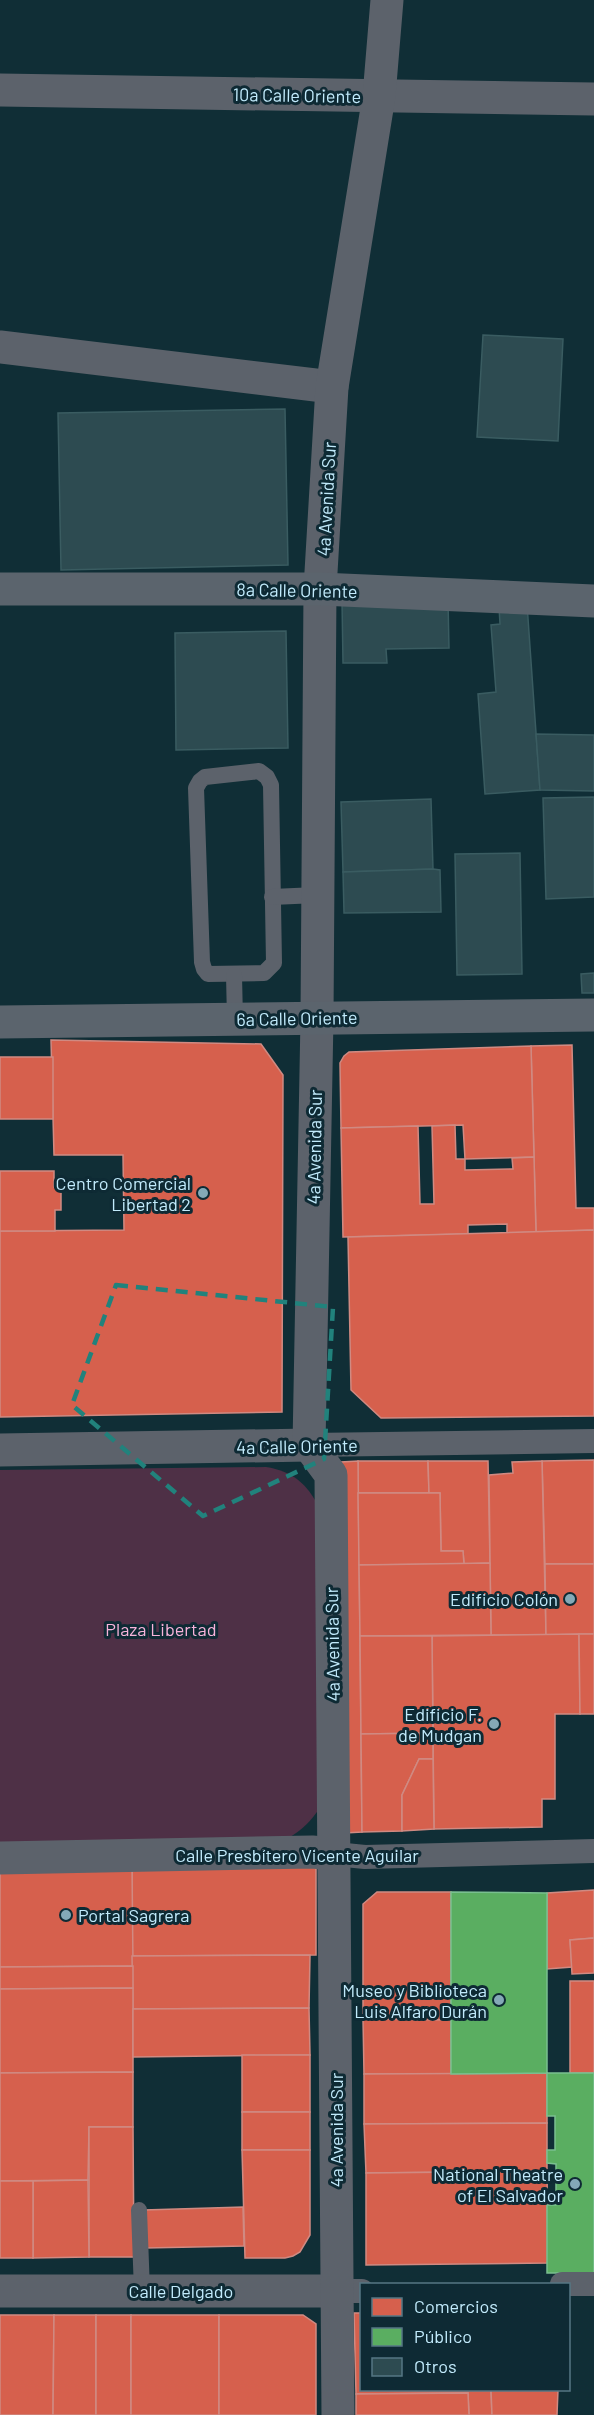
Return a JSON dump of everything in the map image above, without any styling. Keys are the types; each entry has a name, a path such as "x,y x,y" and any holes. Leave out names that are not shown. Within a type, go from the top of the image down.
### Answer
{"main road":[{"name":"8a Calle Oriente","path":"0,589 320,589 594,601"},
{"name":"6a Calle Oriente","path":"0,1022 594,1015"}],"street":[{"name":"4a Avenida Sur","path":"338,2415 349,2291 335,1854 331,1475 309,1446 318,895 320,589 332,387 379,96 387,0"},
{"name":"10a Calle Oriente","path":"0,90 594,99"},
{"path":"0,347 332,387"},
{"name":"4a Calle Oriente","path":"0,1450 594,1441"},
{"name":"Calle Presbítero Vicente Aguilar","path":"0,1858 312,1852 365,1857 594,1851"},
{"path":"570,2284 594,2284"},
{"name":"Calle Delgado","path":"0,2291 349,2291"}],"lane":[{"path":"259,771 267,777 271,786 272,897 274,963 264,973 208,974 202,962 196,788 205,777 259,771"},
{"path":"272,897 318,895"},
{"path":"234,975 235,1019"},
{"path":"139,2210 142,2291"}],"highlighted area":[{"path":"116,1285 333,1307 324,1459 203,1516 72,1405"}],"green space":[{"name":"Plaza Libertad","path":"266,1467 284,1472 298,1480 310,1492 319,1508 319,1809 303,1828 290,1837 0,1846 0,1470"}],"building: Comercios":[{"name":"Centro Comercial Libertad 2","path":"51,1040 261,1044 283,1075 282,1412 0,1417 0,1231 124,1230 123,1155 54,1155"},
{"path":"572,1045 576,1208 594,1208 594,1230 536,1232 531,1046"},
{"path":"531,1046 534,1157 465,1159 463,1125 341,1128 340,1063 349,1052"},
{"path":"0,1057 53,1057 53,1119 0,1119"},
{"path":"455,1125 456,1159 465,1159 465,1170 513,1169 512,1158 534,1157 536,1232 507,1233 507,1224 468,1225 468,1234 343,1237 341,1128 418,1126 420,1204 434,1204 432,1126"},
{"path":"0,1171 54,1171 54,1187 61,1187 61,1210 55,1210 55,1231 0,1231"},
{"path":"594,1230 594,1416 381,1418 351,1390 348,1237"},
{"path":"594,1460 594,1564 545,1564 542,1461"},
{"path":"358,1461 428,1461 429,1493 358,1493"},
{"path":"358,1461 362,1832 345,1833 341,1462"},
{"path":"428,1461 488,1461 490,1563 464,1564 463,1551 441,1551 440,1493 429,1493"},
{"path":"542,1461 546,1635 491,1635 489,1475 513,1473 512,1462"},
{"path":"358,1493 440,1493 441,1551 463,1551 464,1564 359,1565"},
{"path":"490,1563 491,1635 360,1636 359,1565"},
{"name":"Edificio Colón","path":"545,1564 594,1564 594,1634 546,1635"},
{"name":"Edificio F. de Mudgan","path":"579,1634 580,1714 555,1714 555,1799 542,1799 542,1827 434,1829 432,1636"},
{"path":"579,1634 594,1634 594,1714 580,1714"},
{"path":"360,1636 432,1636 433,1733 361,1734"},
{"path":"433,1733 433,1759 419,1759 402,1795 402,1831 362,1832 361,1734"},
{"path":"419,1759 433,1759 434,1829 402,1831 402,1795"},
{"path":"316,1865 316,1955 132,1956 132,1866"},
{"name":"Portal Sagrera","path":"132,1866 133,1966 0,1967 0,1867"},
{"path":"594,1890 594,1938 570,1940 572,1967 547,1969 547,1893"},
{"path":"377,1892 451,1892 451,2020 363,2019 363,1904"},
{"path":"594,1938 594,1973 572,1974 570,1940"},
{"path":"310,1955 309,2008 133,2009 132,1956"},
{"path":"133,1966 133,1988 0,1989 0,1967"},
{"path":"570,1981 594,1981 594,2073 570,2073"},
{"path":"133,1988 133,2072 0,2073 0,1989"},
{"path":"309,2008 310,2055 133,2057 133,2009"},
{"path":"363,2019 451,2020 451,2074 364,2074"},
{"path":"242,2055 310,2055 310,2112 242,2112"},
{"path":"133,2072 133,2127 89,2127 88,2180 0,2181 0,2073"},
{"path":"547,2073 547,2123 364,2124 364,2074"},
{"path":"242,2112 310,2112 310,2150 242,2150"},
{"path":"547,2123 547,2171 366,2173 364,2124"},
{"path":"89,2127 133,2127 134,2257 89,2257"},
{"path":"242,2150 310,2150 310,2235 300,2252 293,2256 245,2258"},
{"path":"547,2171 548,2263 366,2265 366,2173"},
{"path":"88,2180 89,2257 33,2258 33,2181"},
{"path":"0,2181 33,2181 33,2258 0,2258"},
{"path":"243,2207 244,2246 145,2248 144,2210"},
{"path":"354,2313 360,2313 360,2391 491,2391 492,2415 469,2415 468,2393 356,2394"},
{"path":"0,2315 54,2315 53,2415 0,2415"},
{"path":"54,2315 96,2315 96,2415 53,2415"},
{"path":"96,2315 131,2315 131,2415 96,2415"},
{"path":"131,2315 219,2315 219,2415 131,2415"},
{"path":"219,2315 303,2315 316,2324 316,2415 219,2415"},
{"path":"491,2391 558,2391 557,2415 492,2415"},
{"path":"468,2393 469,2415 356,2415 356,2394"}],"building: Público":[{"name":"Museo y Biblioteca Luis Alfaro Durán","path":"451,1892 547,1893 547,2073 451,2074"},
{"name":"National Theatre of El Salvador","path":"547,2073 594,2073 594,2273 547,2273 547,2205 556,2205 556,2164 547,2163 547,2150 555,2150 555,2116 547,2116"}],"building: Otros":[{"path":"483,335 563,339 558,441 477,437"},
{"path":"285,409 288,565 61,570 58,413"},
{"path":"448,600 449,648 386,649 387,663 343,663 342,601"},
{"path":"527,604 540,790 485,794 478,694 496,692 491,625 500,624 499,606"},
{"path":"286,631 288,748 176,750 175,633"},
{"path":"536,734 594,735 594,791 540,790"},
{"path":"594,797 594,897 546,899 543,798"},
{"path":"431,799 433,869 343,872 341,802"},
{"path":"520,853 522,974 457,975 455,854"},
{"path":"440,870 441,912 344,913 343,872"},
{"path":"594,973 594,993 582,993 581,974"}],"place":[{"name":"Centro Comercial Libertad 2","path":"203,1193"},
{"name":"Edificio Colón","path":"570,1599"},
{"name":"Edificio F. de Mudgan","path":"494,1724"},
{"name":"Portal Sagrera","path":"66,1915"},
{"name":"Museo y Biblioteca Luis Alfaro Durán","path":"499,2000"},
{"name":"National Theatre of El Salvador","path":"575,2184"}]}
